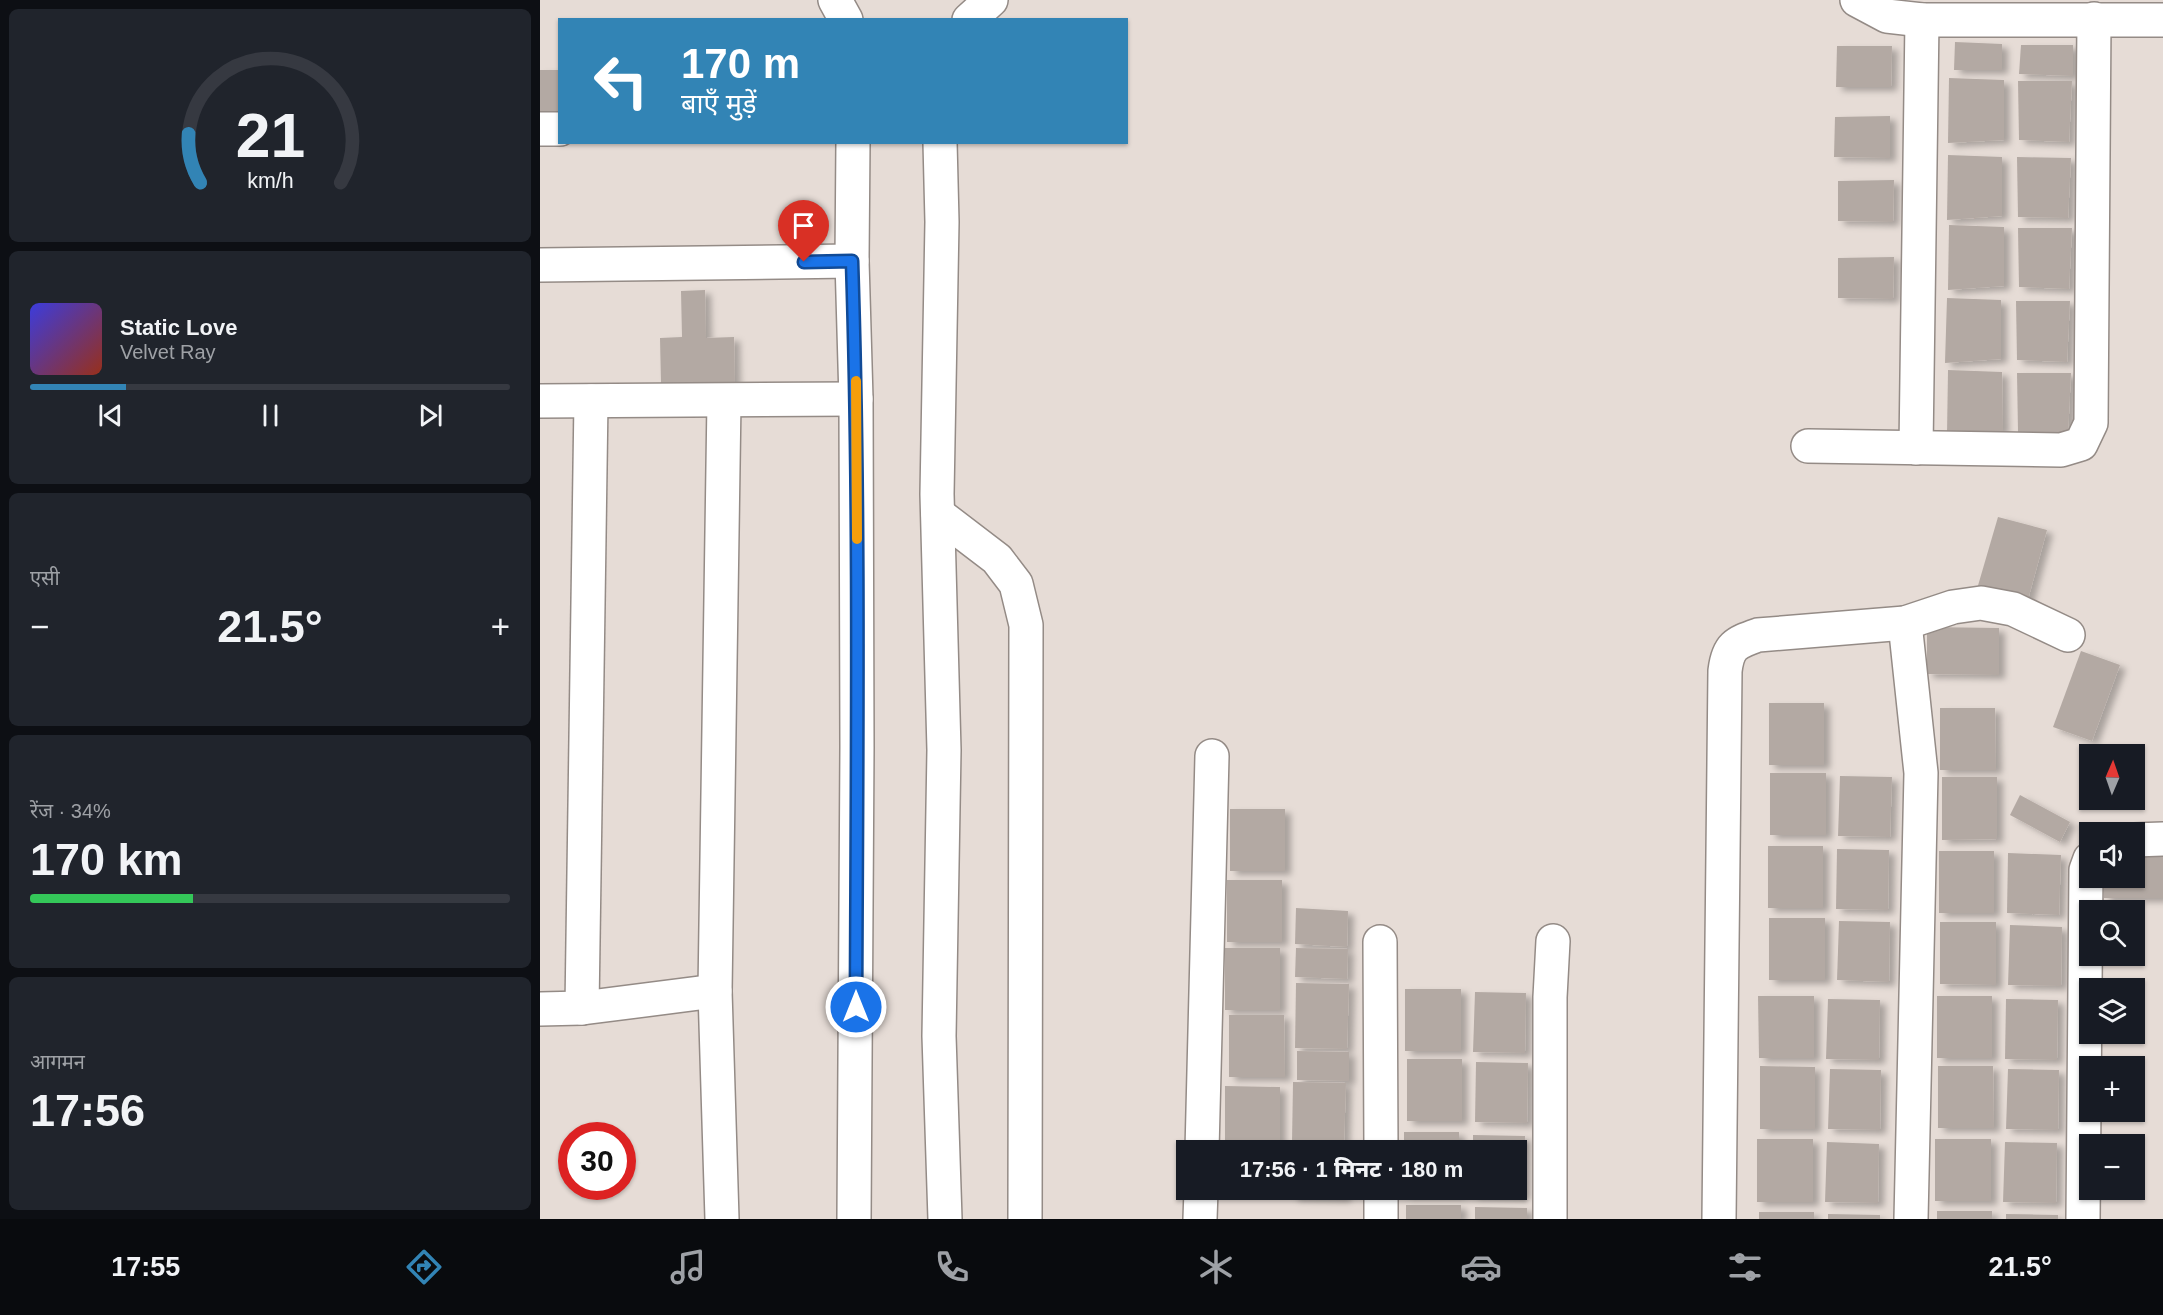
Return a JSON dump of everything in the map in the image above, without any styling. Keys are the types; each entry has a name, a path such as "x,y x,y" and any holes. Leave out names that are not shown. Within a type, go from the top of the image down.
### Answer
{"street":[{"path":"836,0 845,18"},
{"path":"971,18 991,0"},
{"path":"1857,0 1887,16 1922,20 2163,20"},
{"path":"1808,446 2061,450 2081,444 2091,423 2094,19"},
{"path":"1916,448 1922,20"},
{"path":"540,129 558,129"},
{"path":"853,144 852,261 856,399 858,747 854,1219"},
{"path":"940,144 942,222 938,514 944,750 939,1036 945,1219"},
{"path":"540,265 852,261"},
{"path":"540,401 856,399"},
{"path":"582,1008 591,401"},
{"path":"722,1219 715,991 724,401"},
{"path":"938,514 997,559 1016,584 1026,625 1025,1219"},
{"path":"1719,1219 1727,655 1737,642 1758,635 1905,623 1953,607 1981,603 2013,609 2068,635"},
{"path":"1905,623 1921,773 1911,1219"},
{"path":"1202,1140 1212,756"},
{"path":"2145,840 2163,839"},
{"path":"2083,1219 2086,888"},
{"path":"1550,1219 1550,997 1553,941"},
{"path":"1380,942 1381,1140"},
{"path":"540,1009 582,1008 715,991"},
{"path":"1200,1219 1201,1200"},
{"path":"1381,1200 1381,1219"}],"building":[{"path":"1955,42 2002,44 2002,70 1954,70"},
{"path":"2021,45 2073,45 2073,76 2019,74"},
{"path":"1837,46 1892,46 1891,87 1836,87"},
{"path":"540,70 558,70 558,117 540,117"},
{"path":"1949,78 2004,80 2004,140 1948,143"},
{"path":"2018,81 2072,81 2069,142 2019,140"},
{"path":"1890,116 1890,158 1834,157 1835,117"},
{"path":"1948,155 2002,157 2002,216 1947,220"},
{"path":"2017,157 2071,158 2068,218 2018,217"},
{"path":"1894,180 1893,222 1838,221 1838,181"},
{"path":"1949,225 2004,227 2004,286 1948,290"},
{"path":"2018,228 2072,228 2069,289 2019,287"},
{"path":"1894,257 1893,299 1838,298 1838,258"},
{"path":"705,290 706,338 734,337 735,388 695,389 695,382 661,383 660,338 682,337 681,291"},
{"path":"1947,298 2001,300 2001,359 1945,363"},
{"path":"2016,301 2070,301 2067,362 2017,360"},
{"path":"1948,370 2002,372 2003,431 1947,435"},
{"path":"2017,373 2071,373 2068,434 2018,432"},
{"path":"1998,517 2047,530 2027,603 1977,589"},
{"path":"1927,627 1999,628 1999,675 1927,674"},
{"path":"2081,651 2120,665 2092,741 2053,727"},
{"path":"1769,703 1824,703 1824,765 1769,765"},
{"path":"1940,708 1995,708 1996,770 1940,770"},
{"path":"1770,773 1826,773 1826,835 1770,835"},
{"path":"1840,776 1892,777 1890,837 1838,836"},
{"path":"1942,777 1997,777 1997,839 1942,840"},
{"path":"2020,795 2070,822 2060,842 2010,815"},
{"path":"1230,809 1285,809 1285,871 1230,871"},
{"path":"1768,846 1823,846 1823,908 1768,908"},
{"path":"1837,849 1889,850 1888,910 1836,909"},
{"path":"1939,851 1994,851 1994,913 1939,913"},
{"path":"2145,851 2163,851 2163,898 2104,898 2104,888 2145,888"},
{"path":"2008,853 2061,855 2059,915 2007,913"},
{"path":"1227,880 1282,880 1282,942 1227,942"},
{"path":"1296,908 1348,911 1347,947 1295,944"},
{"path":"1769,918 1825,918 1825,980 1769,980"},
{"path":"1839,921 1890,922 1889,982 1837,980"},
{"path":"1940,922 1996,922 1996,985 1940,984"},
{"path":"2010,925 2062,927 2061,986 2008,985"},
{"path":"1225,948 1280,948 1280,1010 1225,1010"},
{"path":"1296,948 1348,949 1347,979 1295,977"},
{"path":"1296,983 1349,984 1347,1049 1295,1048"},
{"path":"1405,989 1461,989 1461,1051 1405,1051"},
{"path":"1475,992 1526,993 1525,1053 1473,1052"},
{"path":"1758,996 1814,996 1814,1058 1759,1058"},
{"path":"1937,996 1992,996 1992,1058 1937,1058"},
{"path":"1828,999 1880,1000 1879,1060 1826,1059"},
{"path":"2006,999 2058,1000 2057,1060 2005,1059"},
{"path":"1229,1015 1284,1015 1285,1077 1229,1077"},
{"path":"1297,1051 1349,1052 1349,1081 1297,1080"},
{"path":"1407,1059 1462,1059 1462,1121 1407,1121"},
{"path":"1476,1062 1528,1063 1527,1123 1475,1122"},
{"path":"1760,1066 1815,1067 1815,1129 1760,1129"},
{"path":"1938,1066 1993,1066 1994,1128 1938,1128"},
{"path":"1830,1069 1881,1070 1880,1130 1828,1129"},
{"path":"2008,1069 2059,1070 2058,1130 2006,1129"},
{"path":"1293,1082 1346,1083 1344,1140 1292,1140"},
{"path":"1225,1086 1280,1087 1280,1140 1225,1140"},
{"path":"1404,1132 1459,1132 1459,1140 1404,1140"},
{"path":"1473,1135 1525,1136 1525,1140 1473,1140"},
{"path":"1757,1139 1813,1139 1813,1202 1757,1202"},
{"path":"1935,1139 1991,1139 1991,1201 1935,1201"},
{"path":"1827,1142 1879,1144 1878,1203 1825,1202"},
{"path":"2005,1142 2057,1143 2056,1203 2003,1202"},
{"path":"1406,1205 1461,1205 1461,1219 1406,1219"},
{"path":"1475,1207 1527,1208 1527,1219 1475,1219"},
{"path":"1937,1211 1992,1211 1992,1219 1937,1219"},
{"path":"1759,1212 1814,1212 1814,1219 1759,1219"},
{"path":"1828,1214 1880,1215 1880,1219 1828,1219"},
{"path":"2006,1214 2058,1215 2058,1219 2006,1219"}],"slow traffic":[{"path":"856,381 857,539"}],"route":[{"path":"804,262 852,261 856,399 858,747 856,1007"}]}
